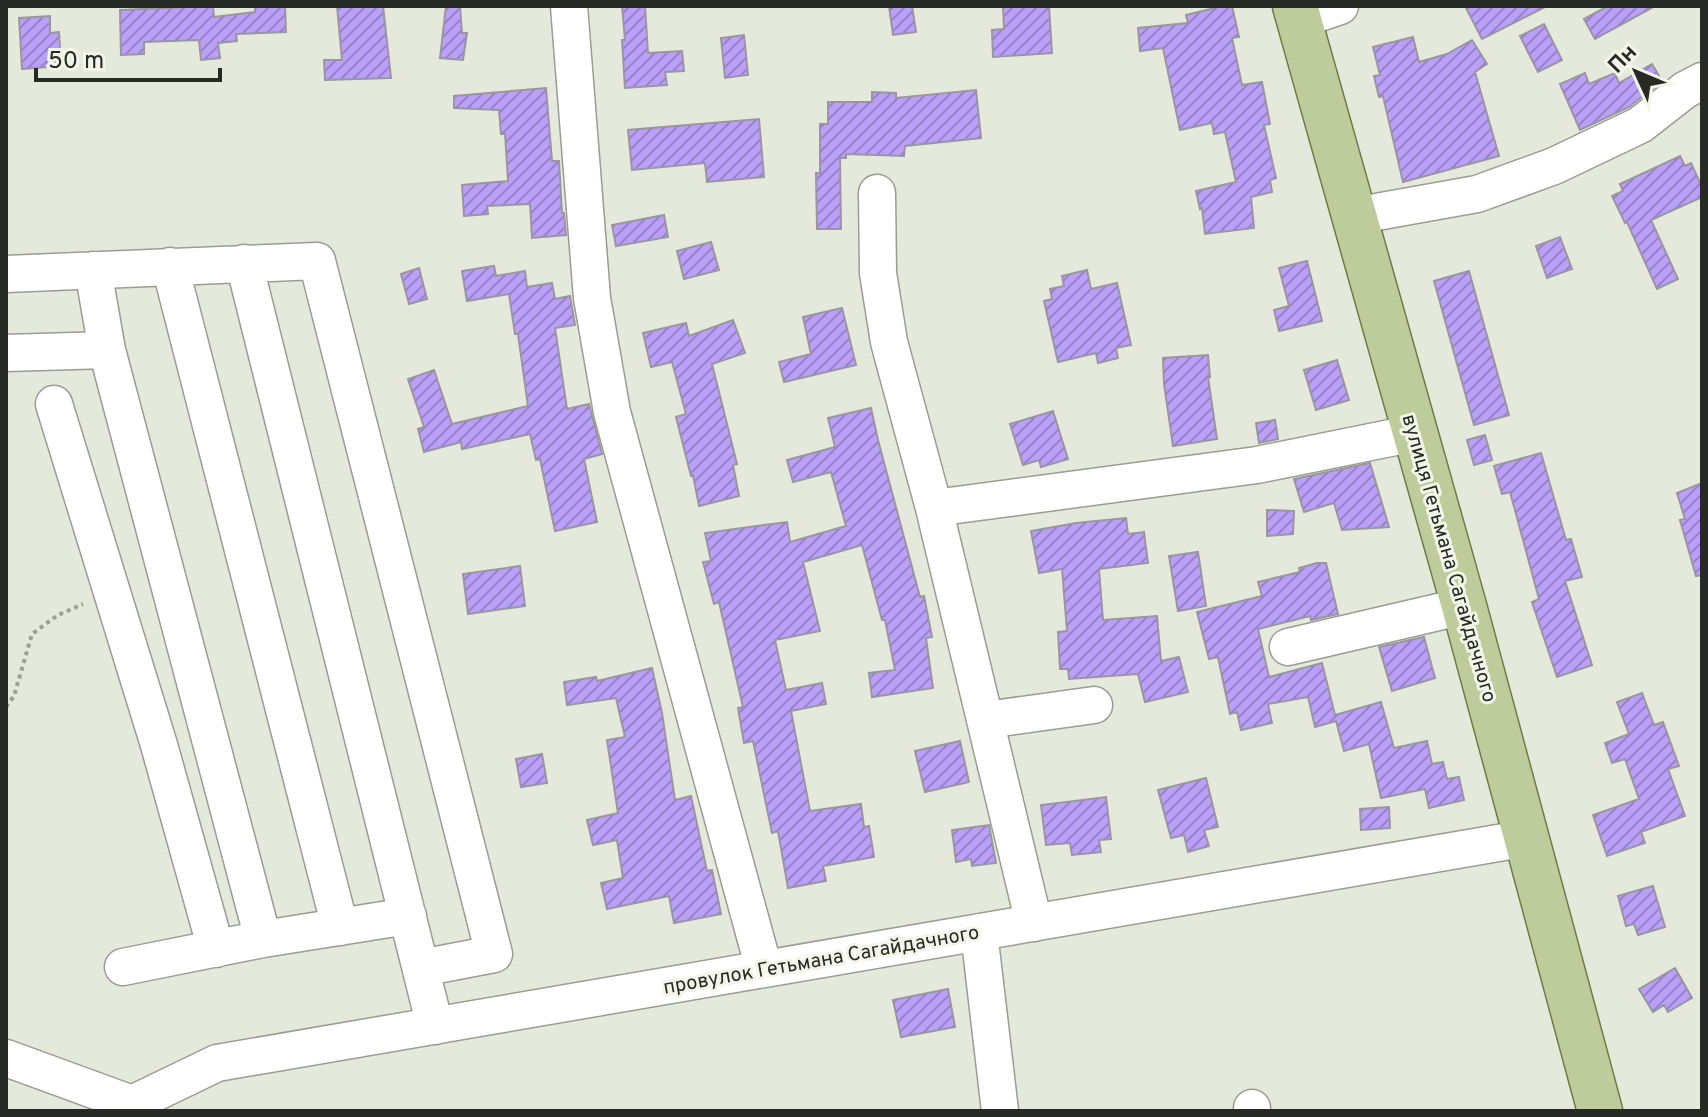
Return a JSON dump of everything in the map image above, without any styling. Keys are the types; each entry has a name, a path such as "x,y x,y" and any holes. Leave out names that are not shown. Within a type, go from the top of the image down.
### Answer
{"main road":[{"name":"вулиця Гетьмана Сагайдачного","path":"1297,13 1464,606 1600,1111"}],"street":[{"path":"569,6 592,298 612,412 764,969"},
{"path":"1297,13 1340,6"},
{"path":"1354,216 1477,194 1554,166 1640,125 1685,90 1702,81"},
{"path":"877,193 878,273 889,342 934,508 1034,923"},
{"path":"6,274 317,261 494,954 421,968"},
{"path":"244,263 435,1026"},
{"path":"170,266 340,927"},
{"path":"93,270 107,350 263,939"},
{"path":"6,353 107,350"},
{"path":"54,404 159,745 216,949"},
{"path":"934,508 1257,465 1415,433"},
{"path":"109,581 162,551"},
{"path":"1288,647 1464,606"},
{"path":"986,720 1094,705"},
{"name":"провулок Гетьмана Сагайдачного","path":"129,1107 217,1063 1527,838"},
{"path":"123,967 263,939 408,916"},
{"path":"979,932 1000,1111"},
{"path":"6,1058 129,1107"}],"path":[{"path":"6,707 14,696 32,634 109,581"}],"building":[{"path":"213,6 214,17 255,12 255,6 285,6 286,32 236,34 237,41 218,43 220,58 201,60 199,40 144,42 144,54 121,55 120,10"},
{"path":"337,6 383,6 391,78 325,80 324,60 342,60"},
{"path":"446,6 460,6 462,33 467,33 463,60 440,58"},
{"path":"622,6 645,6 648,53 682,51 684,71 665,72 667,85 625,88"},
{"path":"889,6 912,6 916,32 893,35"},
{"path":"1003,6 1049,6 1052,53 993,57 992,30 1004,29"},
{"path":"1232,6 1239,37 1232,38 1242,85 1262,82 1270,124 1264,125 1276,178 1270,180 1272,192 1251,197 1254,228 1205,234 1196,191 1236,182 1225,132 1214,134 1212,123 1180,130 1163,48 1140,51 1138,28 1188,23 1186,15"},
{"path":"1465,6 1547,6 1482,39"},
{"path":"1608,6 1655,6 1595,39 1584,19"},
{"path":"50,16 50,33 59,32 61,66 22,69 19,18"},
{"path":"1544,24 1562,60 1538,72 1520,36"},
{"path":"744,35 748,75 725,78 721,38"},
{"path":"1413,37 1419,62 1447,54 1472,40 1487,64 1475,72 1499,156 1403,182 1383,96 1379,97 1374,76 1380,75 1373,47"},
{"path":"1652,64 1662,81 1629,107 1580,130 1560,84 1585,73 1589,84 1615,73 1619,83"},
{"path":"546,88 552,161 559,161 566,235 532,238 530,204 487,206 488,214 464,216 462,185 508,181 505,134 501,134 499,110 454,108 454,96"},
{"path":"976,90 981,138 905,146 904,156 846,154 846,158 840,158 841,229 817,229 816,173 820,173 820,124 828,124 828,102 872,102 872,92 896,93 896,98"},
{"path":"759,119 764,177 707,182 705,163 632,170 628,130"},
{"path":"1680,156 1685,166 1691,163 1702,187 1702,197 1651,220 1678,279 1657,289 1612,196 1623,191 1620,184"},
{"path":"664,215 668,237 616,246 612,225"},
{"path":"1560,237 1572,269 1547,278 1536,246"},
{"path":"711,242 719,270 684,279 677,251"},
{"path":"1307,261 1322,321 1279,331 1274,310 1289,306 1279,268"},
{"path":"494,266 496,276 525,271 527,287 552,283 555,299 570,296 575,325 555,328 567,409 589,404 602,454 584,459 597,522 555,531 540,459 536,460 530,434 462,449 461,442 424,452 418,429 424,427 408,379 434,370 452,424 528,406 509,294 467,301 462,271"},
{"path":"419,268 427,299 409,304 401,274"},
{"path":"1087,270 1091,289 1117,283 1131,345 1116,348 1118,358 1098,363 1096,353 1058,362 1044,301 1052,299 1050,289 1064,286 1062,276"},
{"path":"1469,271 1509,415 1474,425 1434,281"},
{"path":"842,308 856,365 784,382 779,362 811,354 803,317"},
{"path":"733,320 745,353 712,364 737,464 733,465 739,496 699,506 676,417 686,414 672,362 651,367 643,333 686,323 689,336"},
{"path":"1208,355 1217,439 1173,446 1163,358"},
{"path":"1337,360 1349,400 1316,410 1304,370"},
{"path":"871,408 920,597 924,596 932,637 926,638 933,688 872,697 869,673 895,670 885,620 882,620 862,545 803,562 820,631 775,640 786,690 822,683 826,704 791,711 810,811 861,804 864,827 869,826 874,857 823,866 826,881 788,888 778,831 772,833 753,741 744,743 738,708 743,707 719,602 714,604 703,562 711,561 705,533 787,522 790,542 846,526 831,472 793,482 787,460 835,447 828,418"},
{"path":"1053,411 1068,459 1041,467 1039,460 1023,465 1010,424"},
{"path":"1275,420 1278,439 1259,443 1256,423"},
{"path":"1485,435 1492,460 1474,465 1467,440"},
{"path":"1541,453 1566,540 1571,539 1582,577 1565,581 1592,665 1557,677 1532,602 1539,599 1510,492 1502,494 1494,466"},
{"path":"1370,463 1389,527 1342,530 1334,503 1304,512 1294,479"},
{"path":"1702,483 1702,575 1696,576 1680,520 1685,519 1677,493"},
{"path":"1267,510 1294,511 1293,534 1267,536"},
{"path":"1126,518 1128,534 1144,532 1148,563 1099,569 1103,620 1157,616 1161,661 1179,657 1188,692 1145,702 1138,674 1069,679 1068,669 1060,669 1058,632 1067,631 1062,569 1039,573 1031,531"},
{"path":"1198,552 1206,606 1178,611 1169,556"},
{"path":"1326,563 1338,614 1311,620 1310,616 1258,629 1269,677 1322,663 1335,715 1381,702 1394,748 1427,741 1432,764 1443,762 1447,779 1459,777 1464,800 1429,808 1425,789 1381,798 1369,744 1344,751 1336,721 1315,727 1308,697 1268,704 1272,723 1241,730 1237,712 1230,714 1218,657 1209,659 1197,612 1262,596 1258,582 1300,572 1299,568"},
{"path":"520,566 525,606 468,614 463,574"},
{"path":"1424,637 1435,678 1392,691 1379,647"},
{"path":"652,668 675,800 691,796 707,871 712,870 721,914 674,923 669,896 607,909 601,883 623,878 617,840 593,845 587,820 618,813 607,740 625,737 616,698 567,705 564,682 596,677 597,681"},
{"path":"1642,693 1654,725 1663,722 1679,766 1668,769 1685,816 1641,832 1645,843 1607,856 1593,815 1639,799 1625,759 1612,763 1605,743 1629,734 1617,702"},
{"path":"960,741 969,782 925,792 915,751"},
{"path":"542,754 547,783 521,787 516,759"},
{"path":"1206,778 1218,827 1204,830 1209,846 1188,852 1184,835 1171,838 1158,790"},
{"path":"1106,797 1111,839 1099,840 1101,852 1072,855 1070,843 1046,845 1041,805"},
{"path":"1389,807 1390,828 1361,830 1360,809"},
{"path":"989,825 996,863 972,866 971,859 956,862 952,830"},
{"path":"1653,886 1665,927 1638,935 1634,924 1626,926 1618,896"},
{"path":"1675,968 1692,998 1668,1012 1664,1005 1653,1012 1639,989"},
{"path":"948,989 955,1027 901,1037 893,1000"}]}
